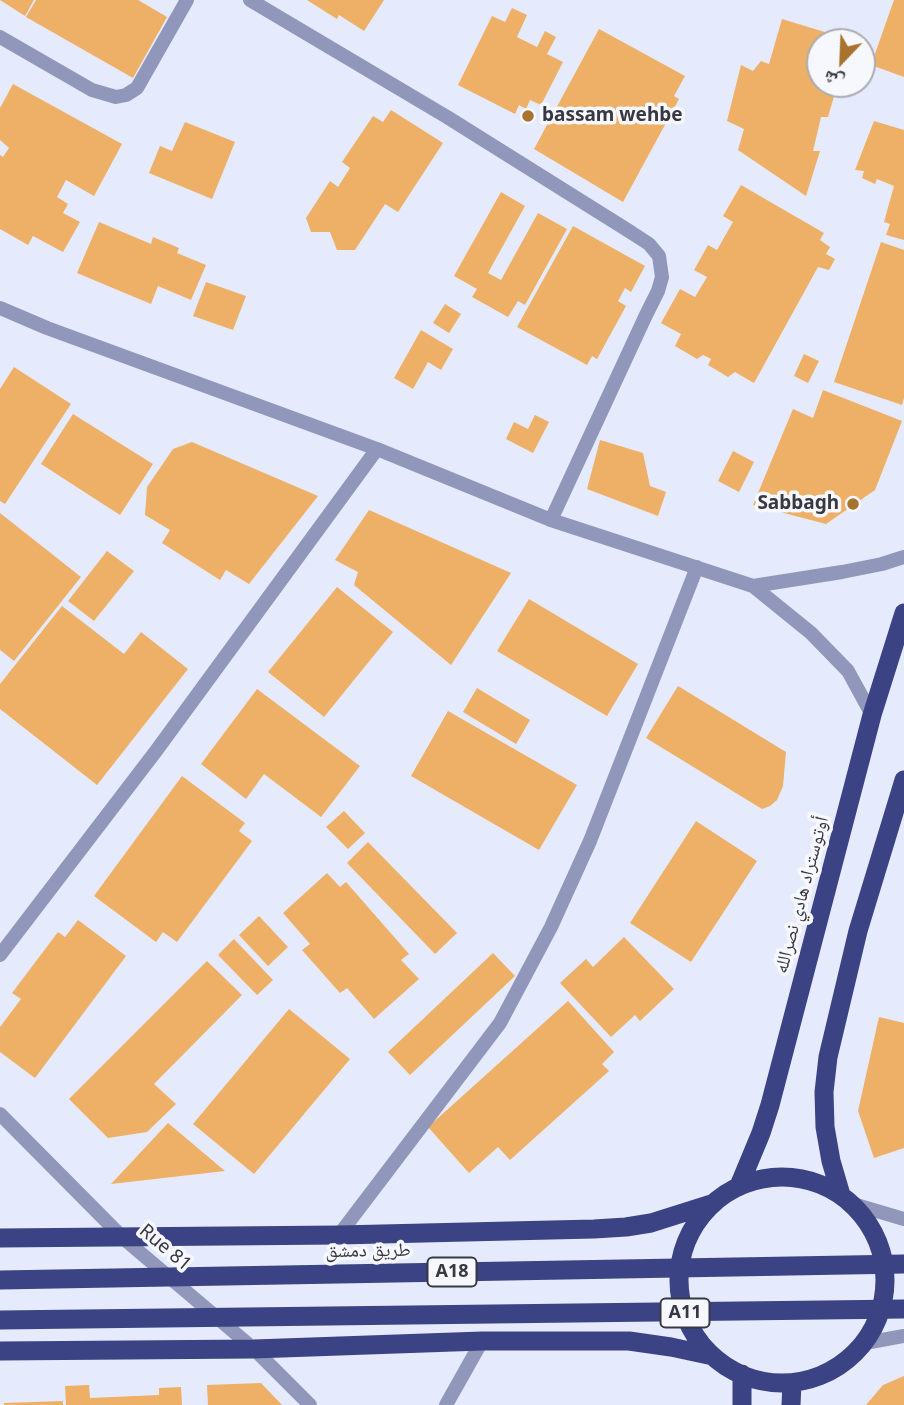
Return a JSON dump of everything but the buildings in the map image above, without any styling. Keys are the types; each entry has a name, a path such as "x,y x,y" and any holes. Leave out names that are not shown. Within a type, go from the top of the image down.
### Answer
{"highway":[{"name":"أوتوستراد هادي نصرالله","path":"738,1186 770,1105 872,715 904,613"},
{"name":"A11","path":"847,1200 831,1161 825,1127 824,1092 828,1057 858,931 904,780"},
{"name":"A11","path":"791,1177 809,1180 826,1186 847,1200 864,1217 881,1246 885,1288 881,1313 864,1343 853,1356 825,1374 792,1382 758,1380 727,1367 713,1356 692,1329 680,1298 680,1264 684,1248 700,1217 724,1194 738,1186 764,1178 791,1177"},
{"path":"0,1238 339,1235 626,1227 651,1223 711,1205"},
{"name":"طريق دمشق","path":"0,1280 904,1264"},
{"name":"A18","path":"0,1320 904,1309"},
{"path":"0,1351 254,1349 482,1341 629,1341 713,1356"},
{"path":"742,1374 742,1405"},
{"path":"792,1382 792,1405"}],"street":[{"path":"0,37 92,90 116,97 126,95 137,88 187,0"},
{"path":"250,0 447,117 629,230 649,244 659,256 662,277 658,291 551,520"},
{"path":"0,308 47,328 377,449 551,520 753,586 811,633 848,671 872,715"},
{"path":"0,955 156,751 377,449"},
{"path":"753,586 842,572 904,557"},
{"path":"339,1235 507,1011 551,926 590,841 697,567"},
{"name":"Rue 81","path":"0,1114 123,1238 254,1349 310,1405"},
{"path":"847,1200 904,1219"},
{"path":"864,1343 904,1336"},
{"path":"446,1405 482,1341"}],"place":[{"name":"bassam wehbe","path":"528,116"},
{"name":"Sabbagh","path":"853,504"}]}
